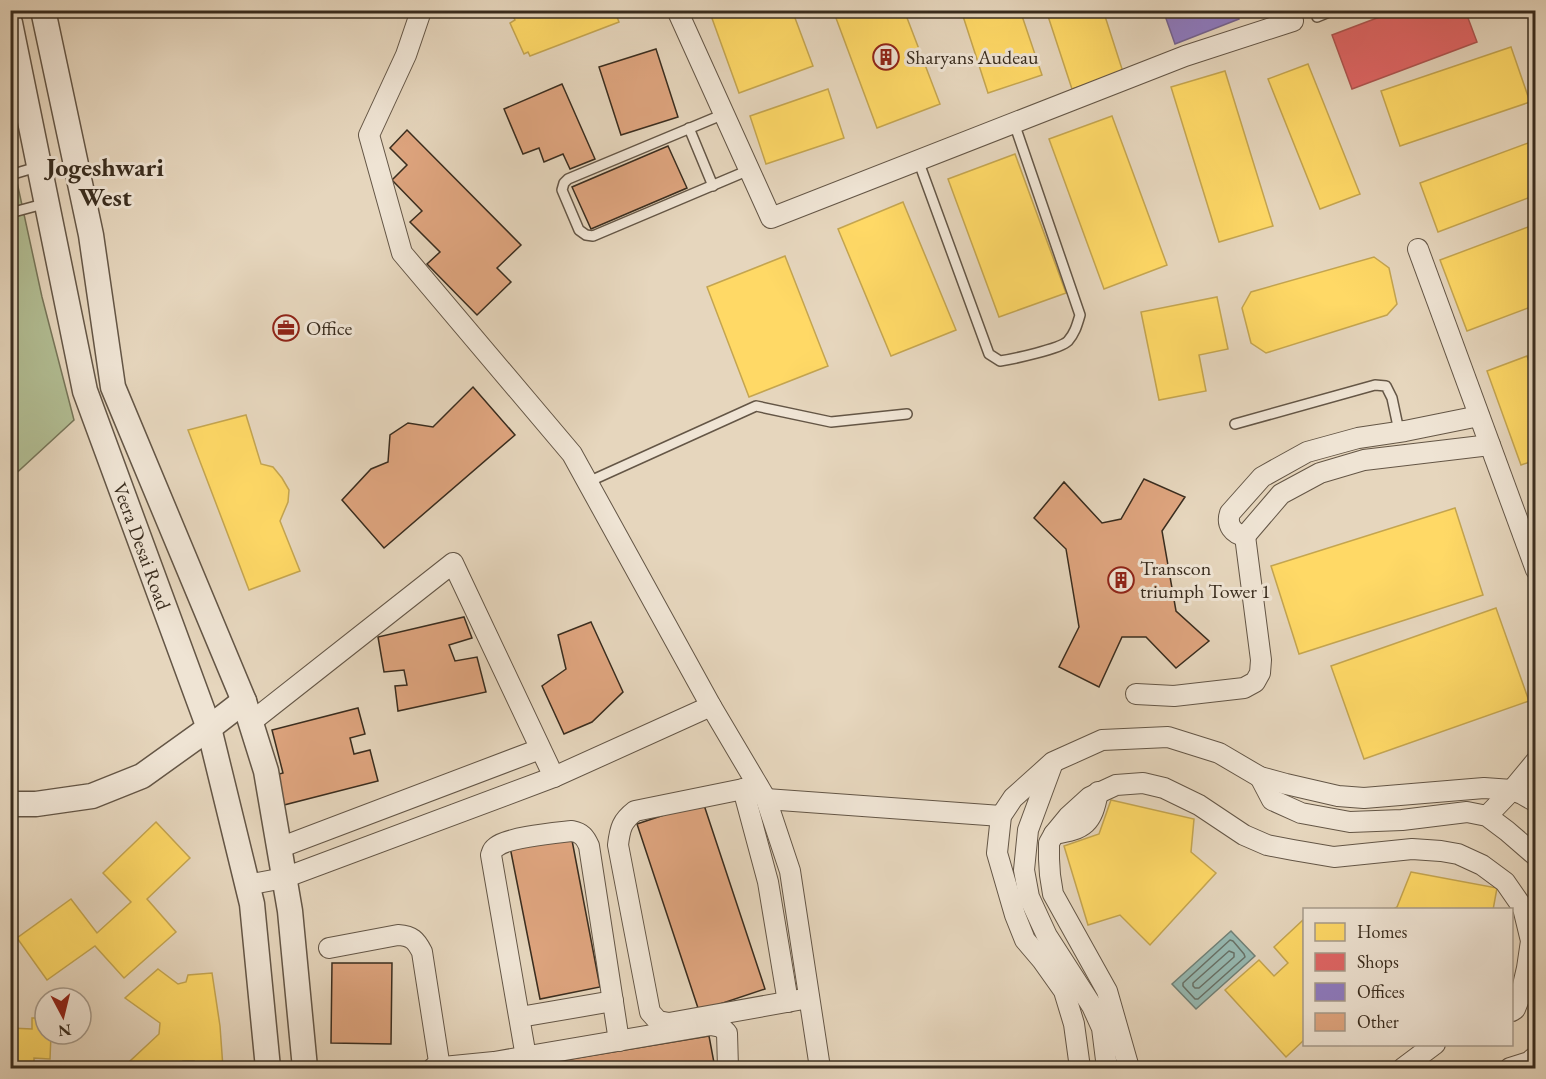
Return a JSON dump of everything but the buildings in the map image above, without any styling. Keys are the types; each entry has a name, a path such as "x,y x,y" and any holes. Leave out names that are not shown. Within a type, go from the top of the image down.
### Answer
{"street":[{"path":"43,10 91,234 113,387 248,712 266,771 290,911 305,1068"},
{"path":"429,10 421,11 406,55 369,135 402,253 572,454 756,791 790,871 820,1068"},
{"path":"677,10 771,218 1185,56 1293,21"},
{"name":"Veera Desai Road","path":"10,23 85,391 209,728 252,903 268,1068"},
{"path":"1418,249 1536,570"},
{"path":"93,413 119,402"},
{"path":"1245,536 1238,535 1233,530 1228,520 1230,513 1262,477 1306,452 1358,438 1479,416"},
{"path":"1136,694 1174,696 1244,688 1255,682 1260,674 1261,660 1245,536 1281,494 1320,473 1364,460 1490,445"},
{"path":"10,804 36,804 92,796 142,776 209,728 248,712 453,563 554,777"},
{"path":"247,885 284,878 554,777 711,706"},
{"path":"1080,1068 1074,1023 1064,990 1025,940 1015,915 997,853 1001,816 1013,798 1053,762 1102,740 1168,737 1219,753 1260,777 1338,796 1364,798 1484,788 1512,790 1536,802"},
{"path":"279,848 540,749"},
{"path":"1487,816 1536,761"},
{"path":"1053,762 1028,830 1024,870 1029,897 1047,936 1092,1006 1102,1028 1107,1068"},
{"path":"1260,777 1272,800 1301,813 1350,822 1402,820 1467,812 1487,816 1536,856"},
{"path":"1129,1068 1107,991 1053,894 1049,859 1049,843 1054,834 1081,828 1088,821 1098,792 1116,785 1143,783 1164,788 1198,805 1244,836 1293,850 1334,857 1398,850 1422,850 1458,854 1482,865 1505,882 1523,908 1531,941 1521,994 1513,1010"},
{"path":"756,791 788,1002"},
{"path":"809,998 669,1023 658,1021 650,1012 618,845 620,830 625,819 635,811 756,791 1001,816"},
{"path":"526,1056 491,855 497,845 510,840 572,831 580,832 585,838 589,846 619,1041"},
{"path":"329,948 398,935 410,936 417,942 422,952 436,1068 495,1065 526,1056 711,1025 721,1027 727,1033 728,1068"},
{"path":"520,1017 613,1001"},
{"path":"1403,1068 1432,1046"},
{"path":"1510,1068 1532,1062"}],"lane":[{"path":"1317,17 1334,10"},
{"path":"724,114 568,179 562,190 579,230 586,236 593,236 749,170"},
{"path":"918,160 989,354 1000,361 1026,356 1066,343 1076,329 1080,315 1014,123"},
{"path":"689,128 713,186"},
{"path":"10,175 39,166"},
{"path":"10,213 47,203"},
{"path":"1235,424 1376,385 1386,386 1390,393 1399,431"},
{"path":"588,482 756,406 831,422 907,414"}],"green space":[{"path":"10,150 42,297 74,420 11,478"}],"water":[{"path":"1231,931 1255,956 1196,1009 1172,984"}],"place":[{"name":"Sharyans Audeau","path":"886,57"},
{"name":"Office","path":"286,328"},
{"name":"Transcon triumph Tower 1","path":"1121,580"}],"district":[{"name":"Jogeshwari West","path":"105,182"}]}
